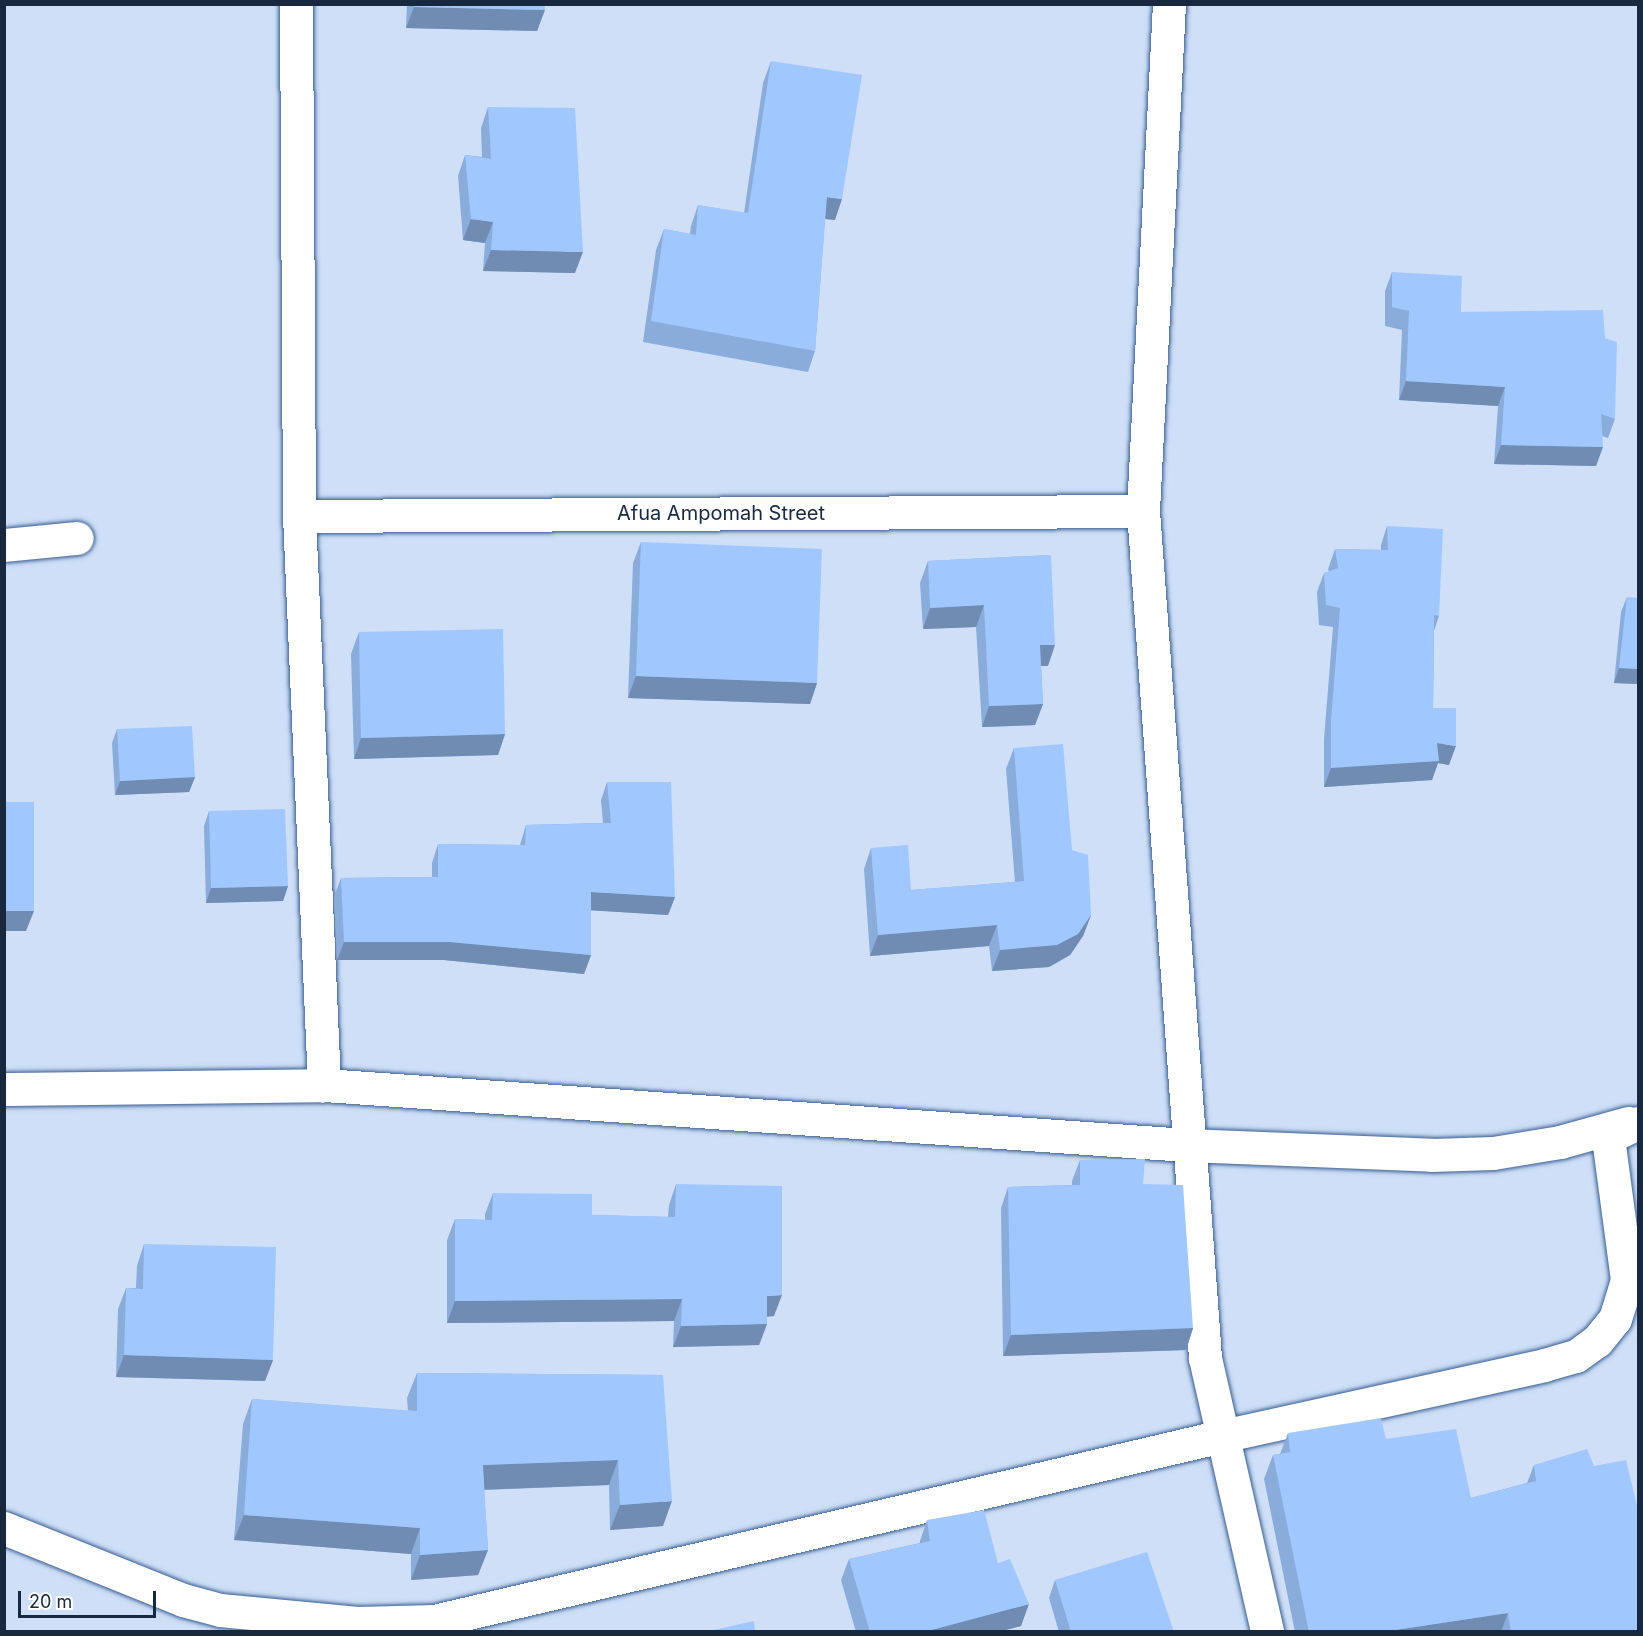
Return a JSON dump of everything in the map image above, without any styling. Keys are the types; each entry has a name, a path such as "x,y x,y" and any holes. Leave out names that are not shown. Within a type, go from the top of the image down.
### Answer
{"street":[{"path":"296,4 299,516 324,1085"},
{"path":"1169,4 1143,511 1186,1145 1205,1358 1266,1632"},
{"name":"Afua Ampomah Street","path":"299,516 1143,511"},
{"path":"4,545 76,538"},
{"path":"4,1089 324,1085 1186,1145 1432,1155 1493,1153 1560,1142 1638,1121"},
{"path":"4,1528 183,1600 220,1610 357,1623 434,1620 1222,1436 1544,1365 1575,1356 1597,1341 1615,1319 1627,1280 1608,1137 1638,1121"}],"building":[{"path":"414,4 545,4 545,10 414,7"},
{"path":"771,61 862,75 842,199 827,197 815,351 651,321 664,229 696,235 698,205 748,213"},
{"path":"488,107 575,108 583,252 491,250 493,222 471,219 465,155 491,159"},
{"path":"1392,272 1462,276 1461,312 1603,310 1605,338 1617,342 1615,419 1601,414 1603,447 1501,445 1505,387 1406,381 1409,311 1392,307"},
{"path":"1387,526 1443,529 1439,616 1434,615 1433,708 1456,708 1456,746 1437,743 1439,761 1331,768 1331,720 1340,608 1326,605 1324,573 1338,568 1335,549 1388,550"},
{"path":"641,542 822,549 817,683 636,676"},
{"path":"1051,555 1055,645 1040,645 1043,704 989,706 984,605 930,608 928,561"},
{"path":"1627,597 1638,598 1638,669 1619,668"},
{"path":"503,629 505,734 361,738 359,632"},
{"path":"192,726 195,777 120,781 117,729"},
{"path":"1063,744 1072,850 1088,855 1091,915 1078,934 1057,945 1000,950 997,925 878,935 871,848 908,845 911,890 1024,881 1014,748"},
{"path":"607,782 671,782 675,897 591,892 591,955 450,942 344,942 341,878 438,877 438,844 525,845 526,825 611,823"},
{"path":"4,802 34,802 34,911 4,911"},
{"path":"285,809 288,886 211,888 209,811"},
{"path":"1145,1159 1143,1184 1183,1185 1193,1328 1011,1335 1008,1187 1080,1185 1080,1160"},
{"path":"676,1184 782,1186 782,1295 767,1296 767,1324 681,1326 682,1299 455,1301 455,1219 492,1220 493,1193 592,1194 592,1215 675,1217"},
{"path":"144,1244 276,1247 273,1360 124,1355 126,1288 143,1289"},
{"path":"417,1373 663,1375 672,1501 620,1505 618,1460 483,1465 488,1550 420,1555 420,1528 244,1515 252,1399 417,1411"},
{"path":"1381,1418 1386,1439 1456,1429 1471,1498 1536,1481 1534,1465 1587,1449 1594,1466 1626,1460 1638,1510 1638,1632 1511,1632 1508,1613 1382,1632 1309,1632 1273,1455 1290,1452 1288,1433"},
{"path":"984,1510 998,1563 1010,1559 1029,1604 924,1632 870,1632 849,1559 930,1541 927,1520"},
{"path":"1147,1552 1174,1632 1071,1632 1055,1580"},
{"path":"754,1621 755,1632 705,1632"}]}
